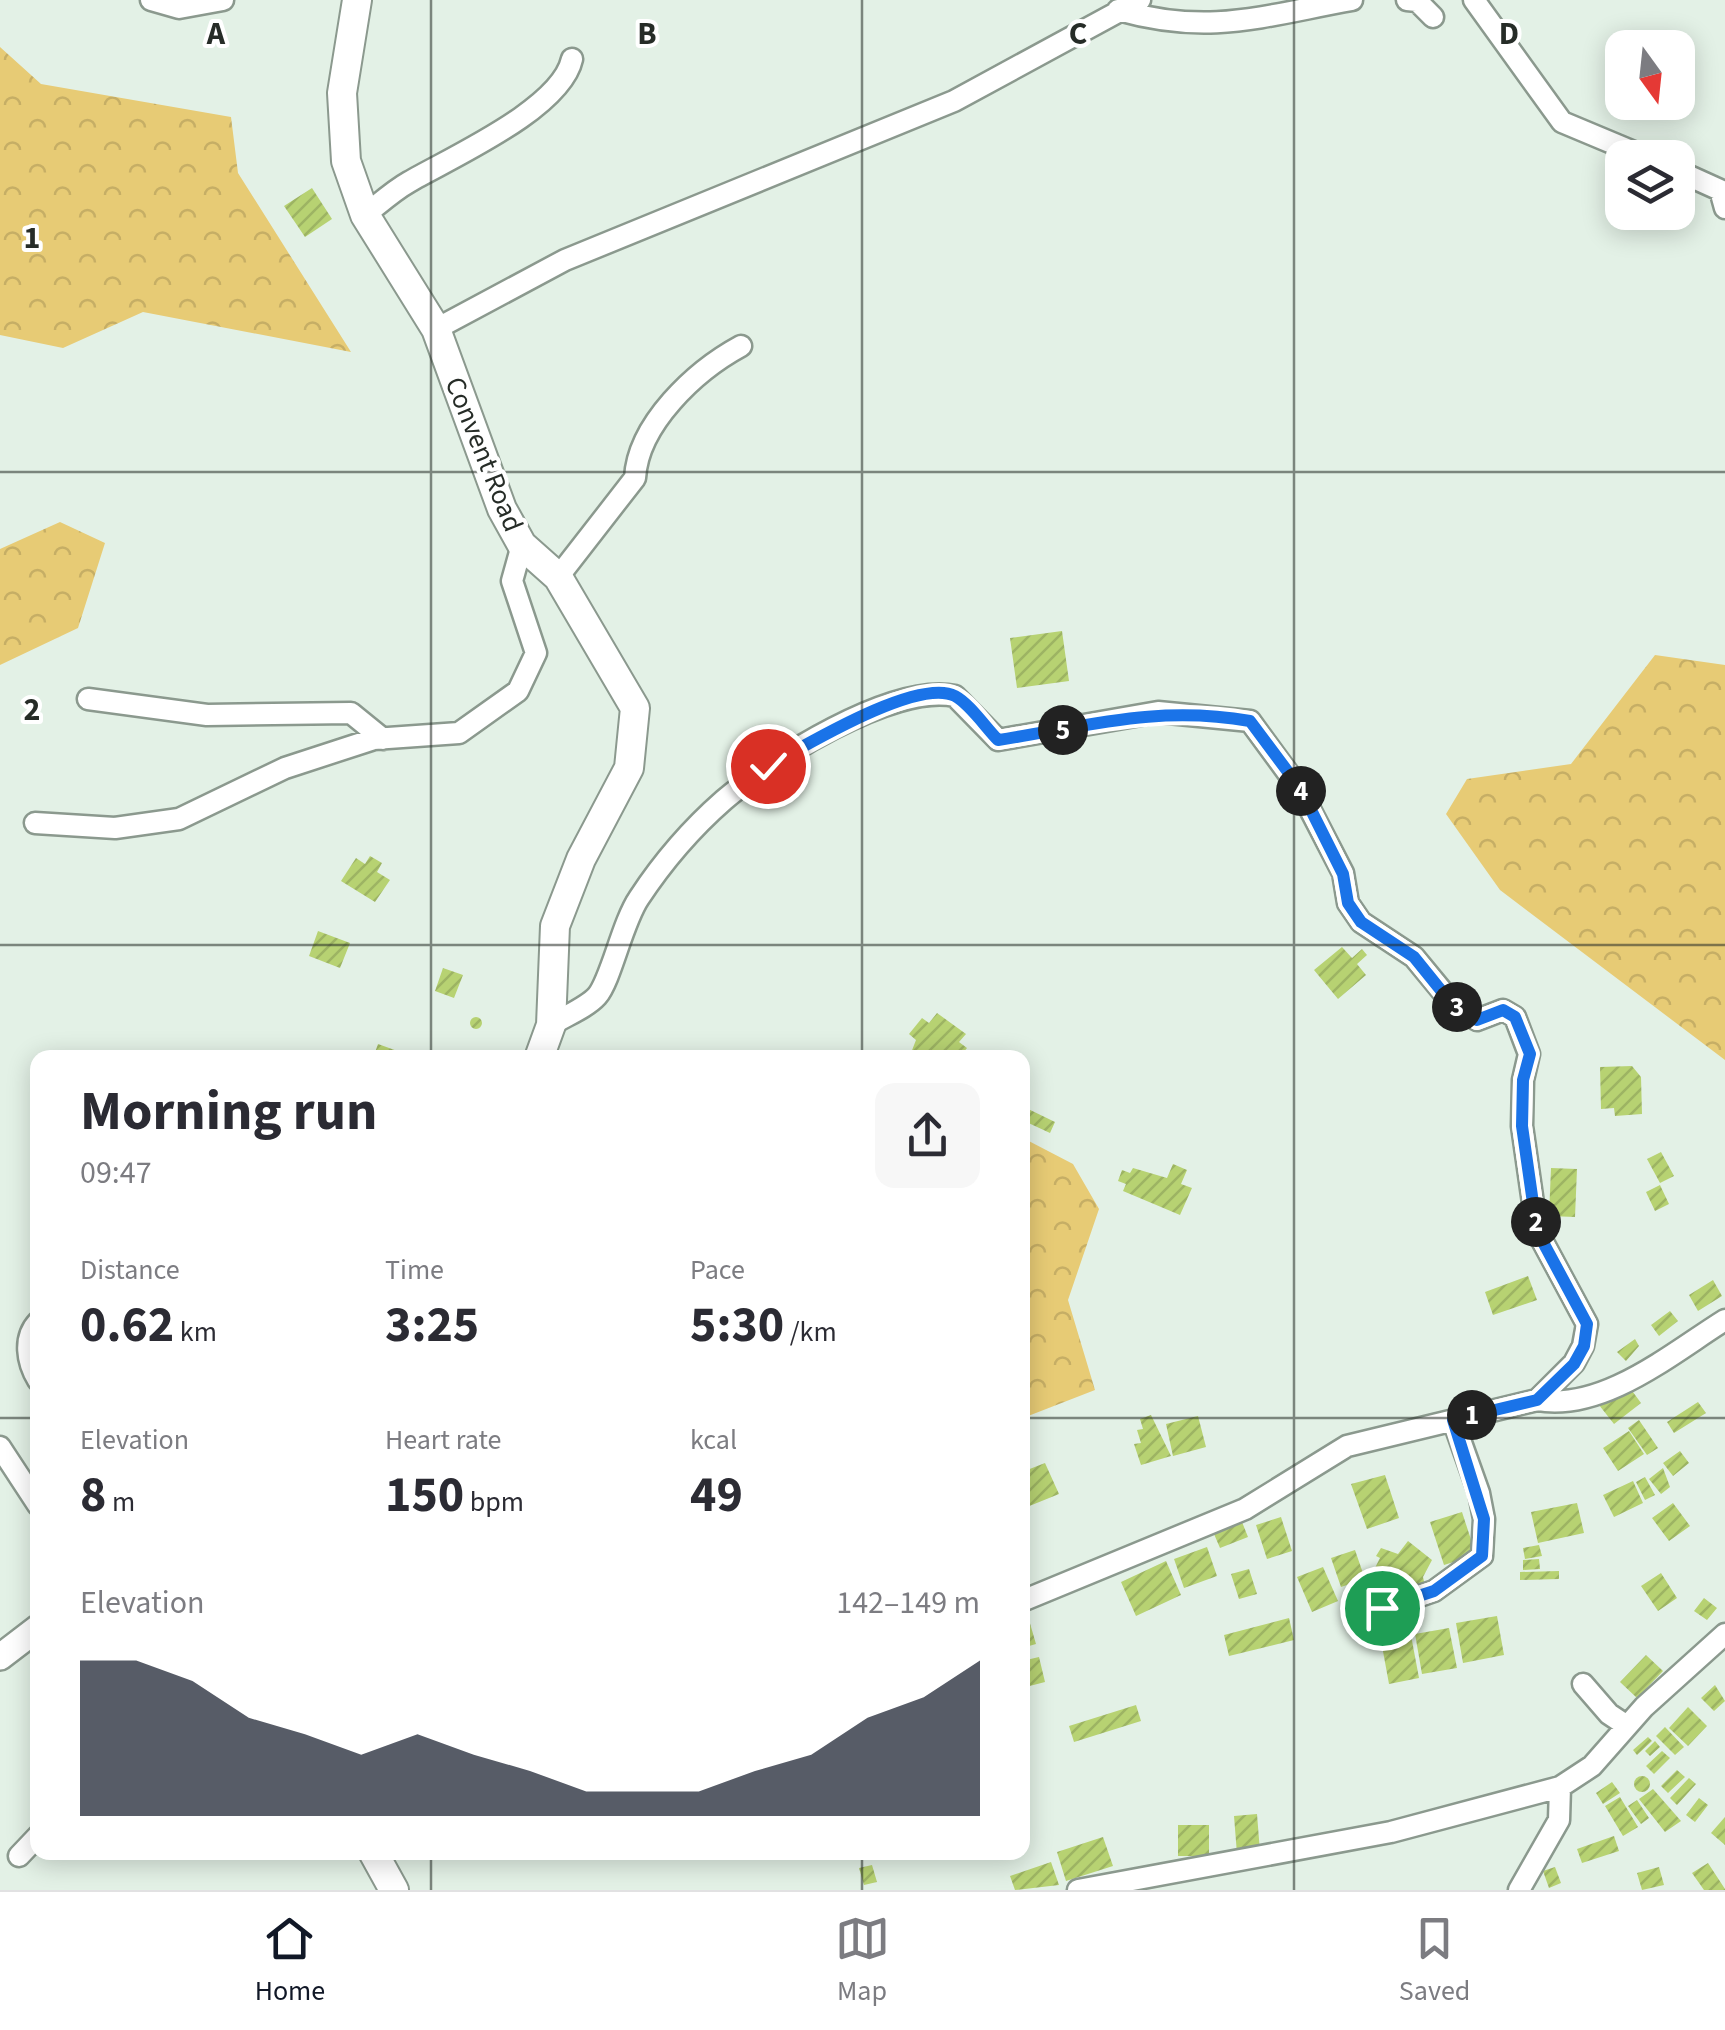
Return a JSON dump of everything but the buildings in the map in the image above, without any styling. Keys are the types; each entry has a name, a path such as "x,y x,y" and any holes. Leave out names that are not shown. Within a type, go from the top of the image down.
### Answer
{"main road":[{"name":"Convent Road","path":"357,0 342,92 346,161 365,214 436,328 502,509 522,544 558,577 636,708 630,768 581,858 555,926 552,1025 542,1050"},
{"path":"377,1860 394,1890"}],"street":[{"path":"151,0 179,8 223,0"},
{"path":"436,328 565,260 954,101 1140,0"},
{"path":"1118,10 1182,26 1253,21 1352,0"},
{"path":"1406,0 1417,1 1433,16"},
{"path":"1474,0 1562,122 1605,140"},
{"path":"365,214 405,184 546,99 568,76 572,60"},
{"path":"1695,179 1720,190 1725,208"},
{"path":"558,577 635,478 636,458 652,428 708,364 740,346"},
{"path":"34,823 116,828 178,819 285,768 384,738 459,733 518,691 536,653 512,581 522,544"},
{"path":"552,1025 596,996 637,901 669,858 722,802 768,766 877,710 922,695 955,696 998,740 1158,712 1197,712 1250,721 1300,788 1343,874 1348,903 1361,922 1414,957 1452,1004 1477,1020 1503,1010 1515,1017 1524,1034 1530,1054 1523,1080 1522,1126 1537,1231 1587,1324 1584,1346 1574,1364 1537,1400"},
{"path":"88,699 207,716 351,714 384,738"},
{"path":"1030,1597 1245,1509 1347,1446 1537,1400 1556,1404 1618,1386 1725,1320"},
{"path":"1358,1617 1434,1591 1482,1556 1484,1519 1453,1420"},
{"path":"0,1447 30,1494"},
{"path":"0,1657 30,1634"},
{"path":"1078,1890 1132,1885 1391,1832 1560,1788 1592,1766 1628,1726 1725,1634"},
{"path":"1583,1684 1609,1714 1628,1726"},
{"path":"1520,1890 1559,1820 1560,1788"},
{"path":"20,1856 30,1845"}],"green space":[{"path":"0,47 41,84 231,117 238,173 351,352 143,312 63,348 0,335"},
{"path":"60,522 105,543 78,628 0,665 0,549"},
{"path":"1655,655 1725,665 1725,1060 1500,890 1446,814 1467,779 1571,764"},
{"path":"1030,1142 1073,1164 1099,1209 1068,1300 1095,1390 1030,1415"}],"route":[{"path":"768,766 877,710 940,693 955,696 998,740 1158,712 1197,712 1250,721 1300,788 1343,874 1348,903 1361,922 1414,957 1452,1004 1477,1020 1503,1010 1515,1017 1530,1054 1523,1080 1522,1126 1525,1170 1537,1231 1587,1324 1584,1346 1574,1364 1537,1400 1453,1420 1457,1442 1479,1493 1484,1519 1482,1556 1434,1591 1382,1608"}]}
